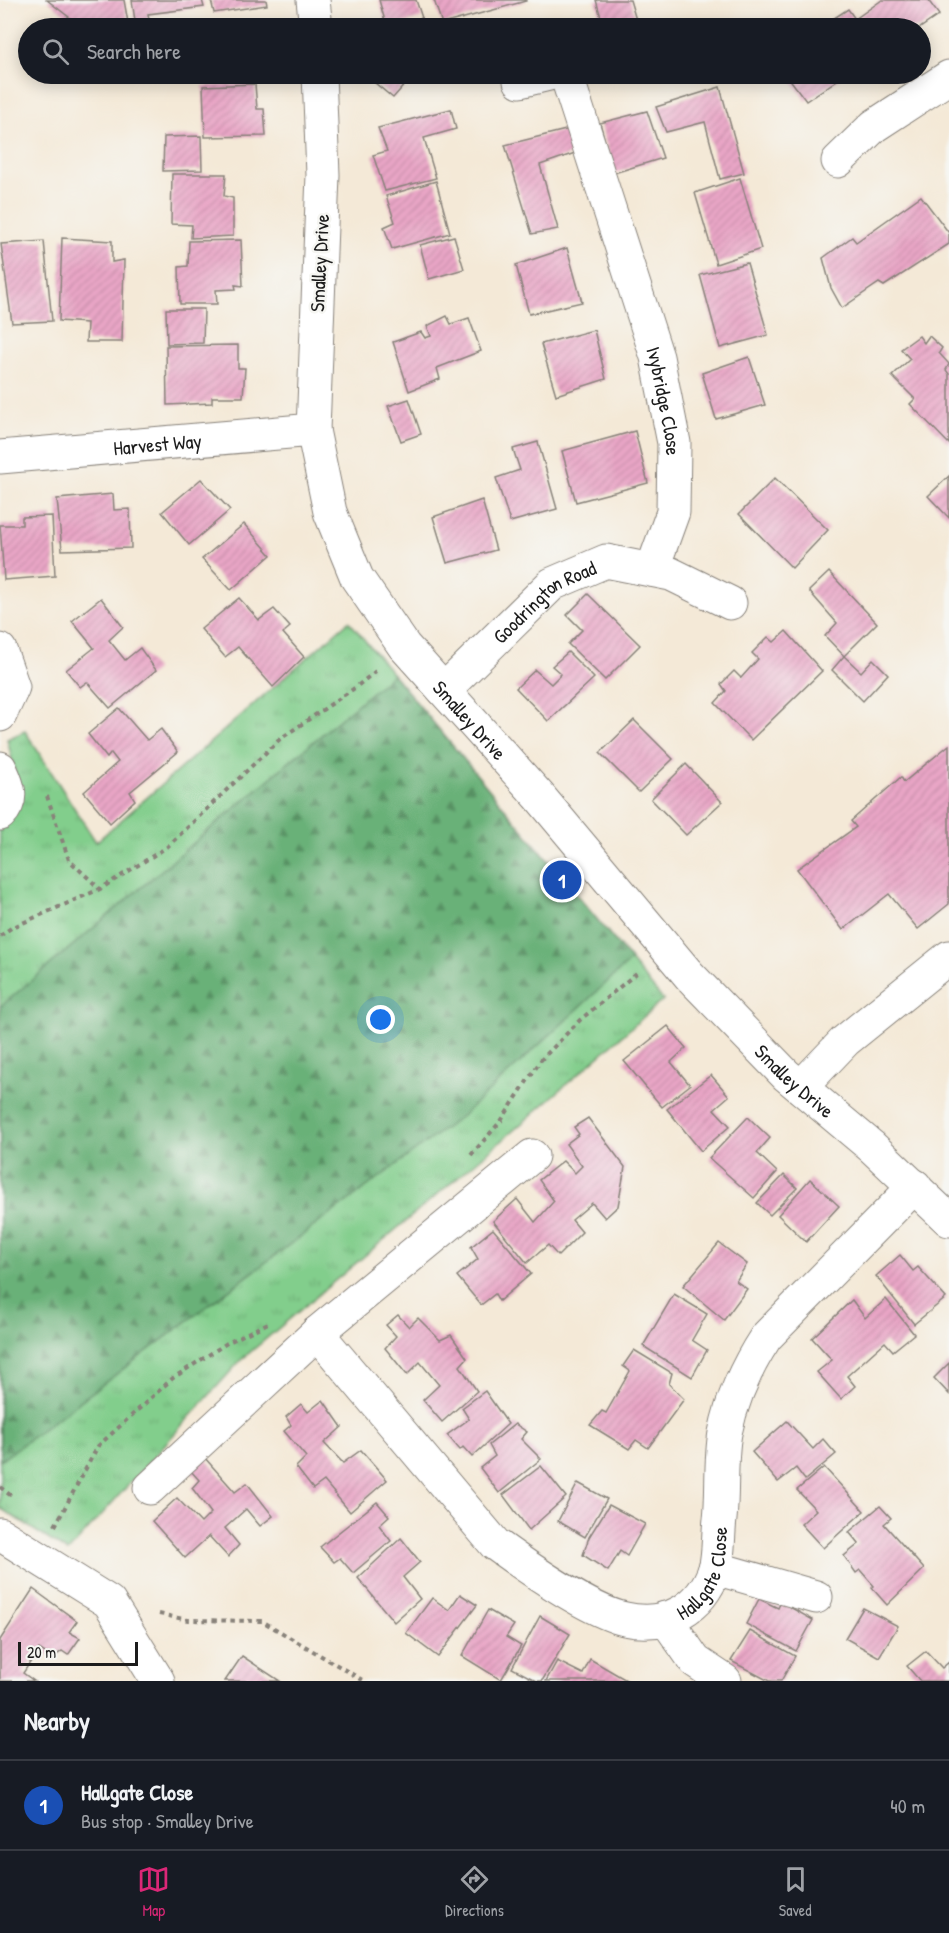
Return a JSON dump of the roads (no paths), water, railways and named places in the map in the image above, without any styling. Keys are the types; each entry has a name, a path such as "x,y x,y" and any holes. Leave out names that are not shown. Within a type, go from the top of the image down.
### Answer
{"street":[{"path":"313,0 315,18"},
{"path":"838,161 873,126 949,77"},
{"name":"Smalley Drive","path":"319,84 322,175 313,430 330,512 357,578 404,646 539,796 689,975 801,1087 915,1186 949,1220"},
{"name":"Ivybridge Close","path":"569,84 657,357 674,443 673,512 652,570"},
{"name":"Harvest Way","path":"0,457 313,430"},
{"name":"Goodrington Road","path":"444,690 552,584 606,561 671,574 730,603"},
{"path":"0,650 6,701"},
{"path":"0,768 9,788 6,808 0,814"},
{"path":"801,1087 845,1041 949,957"},
{"path":"150,1488 317,1333 532,1156"},
{"name":"Hallgate Close","path":"317,1333 495,1544 524,1565 597,1608 625,1619 678,1616 701,1599 715,1568 725,1434 737,1392 751,1360 766,1337 915,1186"},
{"path":"0,1534 109,1602 158,1681"},
{"path":"715,1568 816,1597"},
{"path":"665,1618 695,1661 725,1681"}],"place":[{"name":"Hallgate Close","path":"562,880"}]}
